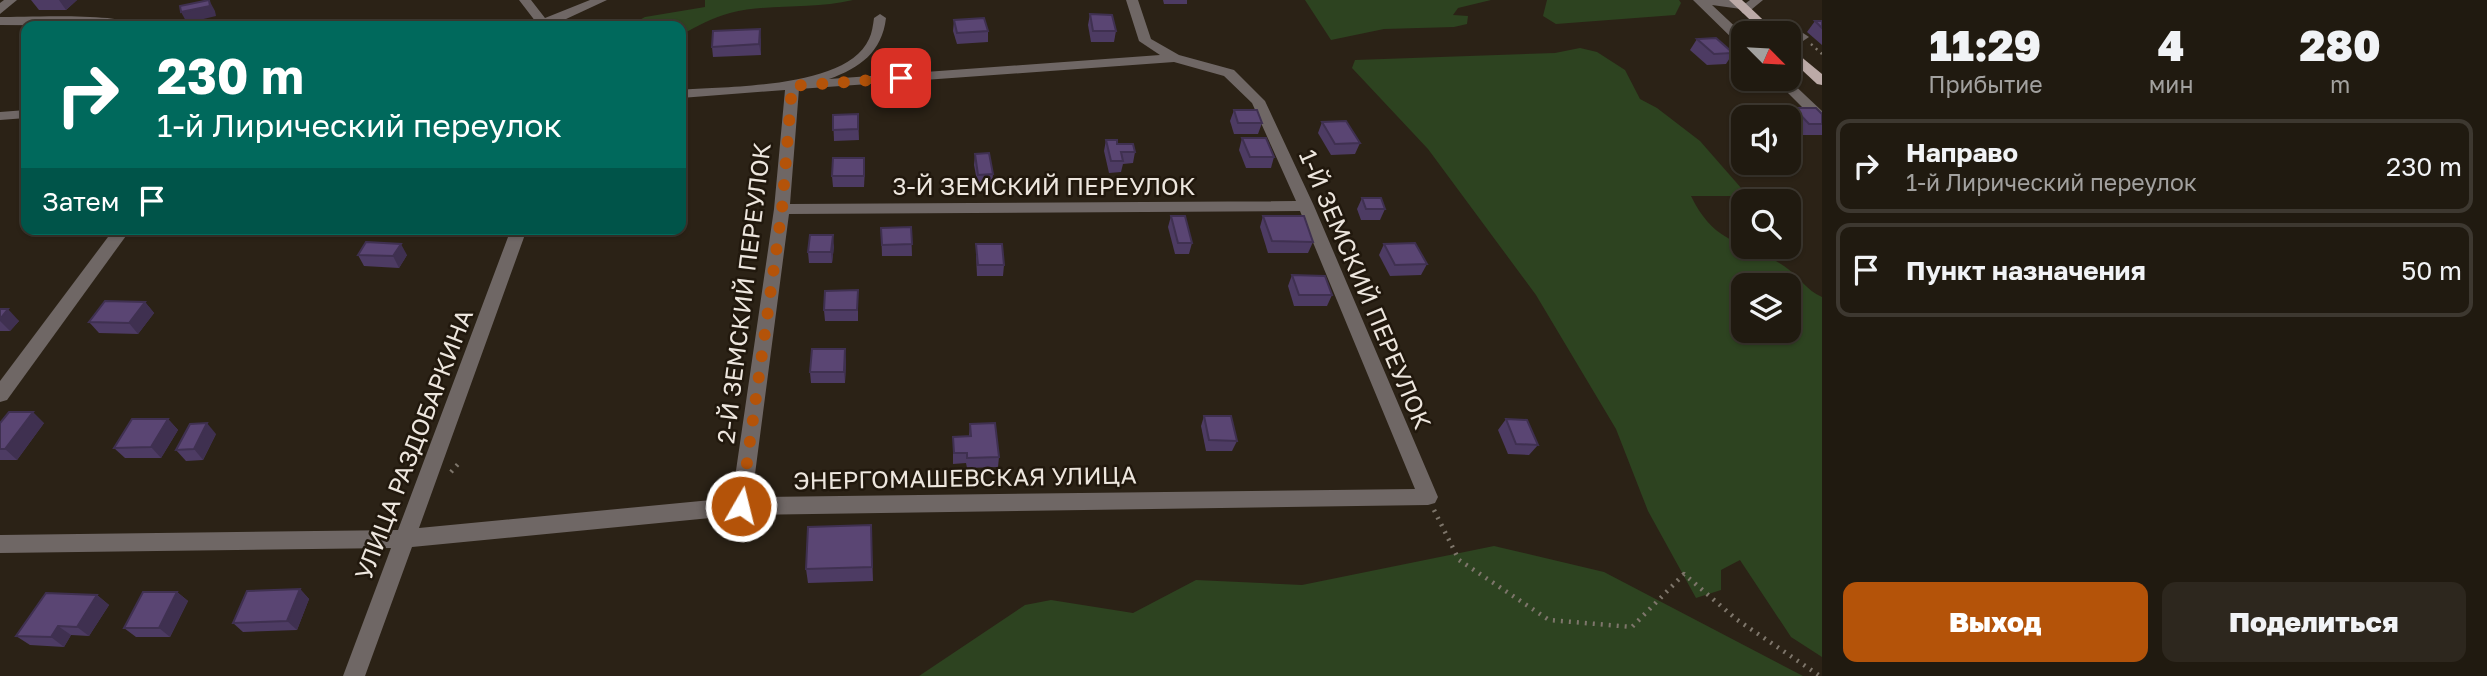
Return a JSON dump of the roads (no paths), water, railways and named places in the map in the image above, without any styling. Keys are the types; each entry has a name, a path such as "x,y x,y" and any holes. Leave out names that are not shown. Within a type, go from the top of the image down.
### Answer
{"main road":[{"path":"1740,5 1757,21"},
{"path":"1801,62 1822,81"}],"street":[{"path":"0,10 11,0"},
{"path":"524,0 541,21"},
{"path":"553,21 601,0"},
{"path":"1132,0 1145,41 1174,58"},
{"path":"1700,0 1740,5 1757,0"},
{"path":"1700,0 1731,30"},
{"path":"792,86 837,72 865,53 876,39 880,18"},
{"path":"0,21 92,21"},
{"path":"686,94 1174,58"},
{"name":"1-Й ЗЕМСКИЙ ПЕРЕУЛОК","path":"1174,58 1229,74 1258,101 1306,206 1428,497"},
{"name":"2-Й ЗЕМСКИЙ ПЕРЕУЛОК","path":"741,506 782,209 792,86"},
{"path":"1793,91 1822,119"},
{"path":"0,116 21,114"},
{"name":"3-Й ЗЕМСКИЙ ПЕРЕУЛОК","path":"782,209 1306,206"},
{"path":"0,395 119,235"},
{"name":"УЛИЦА РАЗДОБАРКИНА","path":"354,676 517,235"},
{"name":"ЭНЕРГОМАШЕВСКАЯ УЛИЦА","path":"0,544 403,539 741,506 1428,497"}]}
